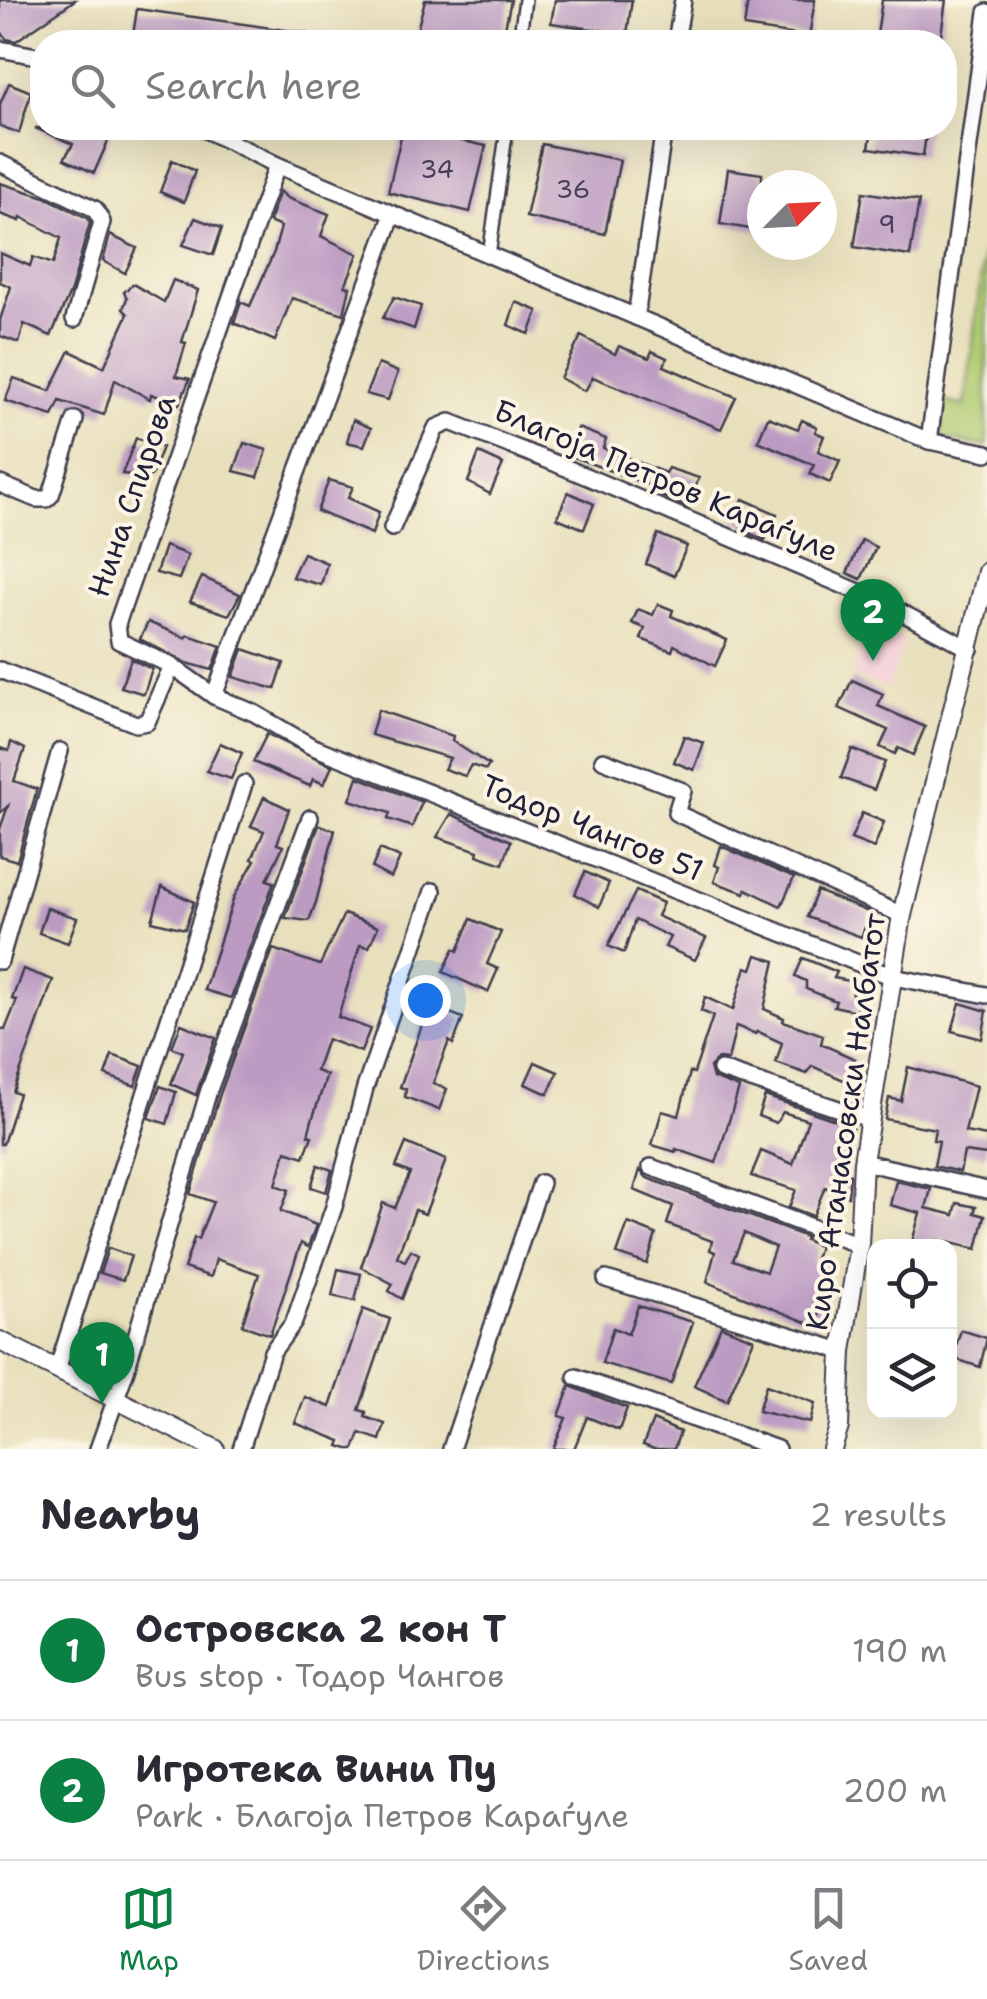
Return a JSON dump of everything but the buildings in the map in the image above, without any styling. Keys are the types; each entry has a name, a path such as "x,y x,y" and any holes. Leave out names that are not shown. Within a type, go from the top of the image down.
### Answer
{"street":[{"path":"521,30 525,0"},
{"path":"678,30 683,0"},
{"path":"929,441 987,12"},
{"path":"0,48 30,54"},
{"path":"226,140 277,165 929,441 987,453"},
{"path":"489,255 505,140"},
{"path":"636,316 662,140"},
{"path":"0,163 100,215 102,222 74,319"},
{"name":"Нина Спирова","path":"172,666 119,642 116,624 277,165"},
{"path":"214,696 393,214"},
{"path":"0,484 36,499 51,495 76,420"},
{"name":"Благоја Петров Караѓуле","path":"392,528 436,428 450,422 880,601 970,650"},
{"name":"Киро Атанасовски Налбатот","path":"832,1449 839,1427 842,1350 859,1245 863,1162 902,915 987,572"},
{"path":"0,670 136,724 147,722 172,666"},
{"name":"Тодор Чангов 51","path":"172,666 214,696 254,713 311,746 893,976 987,995"},
{"path":"0,960 60,751"},
{"path":"603,760 684,790 676,814 902,915"},
{"path":"57,1370 244,784"},
{"path":"98,1449 209,1090 310,818"},
{"path":"241,1449 272,1352 294,1322 334,1206 366,1088 434,891"},
{"path":"721,1070 869,1119"},
{"path":"863,1162 987,1190"},
{"path":"652,1167 859,1245"},
{"path":"451,1449 541,1183"},
{"path":"606,1278 842,1350"},
{"path":"0,1341 215,1449"},
{"path":"576,1378 778,1449"}],"shaded area":[{"path":"868,628 904,641 888,688 851,676"}],"green space":[{"path":"987,226 987,447 942,438 943,401 965,406"}],"place":[{"name":"Игротека Вини Пу","path":"873,661"},
{"name":"Островска 2 кон T","path":"102,1404"}]}
